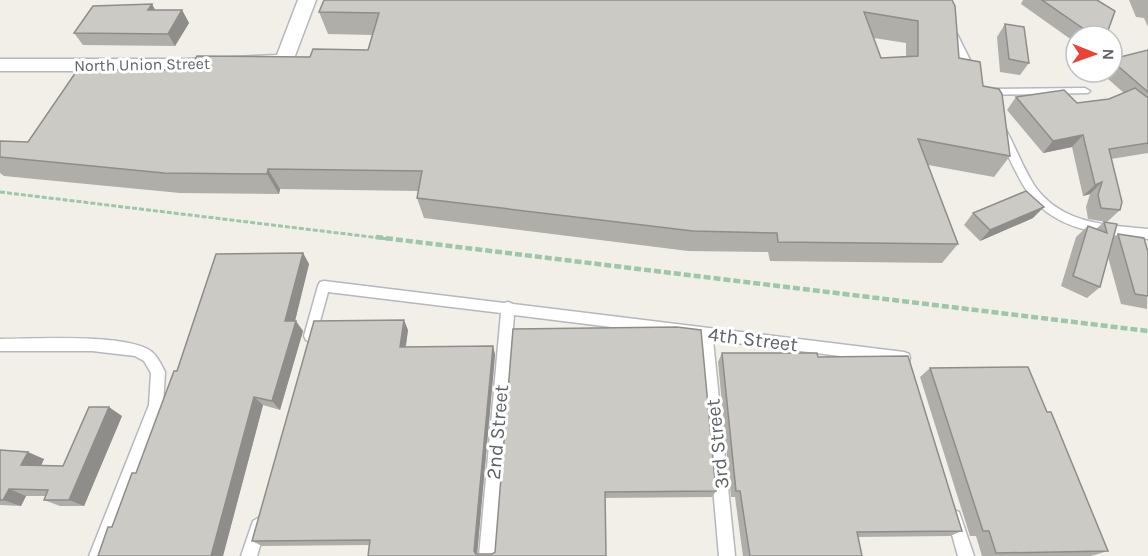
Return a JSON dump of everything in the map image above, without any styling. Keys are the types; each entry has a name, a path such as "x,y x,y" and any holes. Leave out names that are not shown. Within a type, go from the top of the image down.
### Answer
{"street":[{"name":"North Union Street","path":"0,65 185,65 284,61 307,0"}],"lane":[{"path":"945,20 986,102"},
{"path":"981,92 1085,91"},
{"path":"996,122 1033,191 1054,212 1066,220 1088,227 1148,234"},
{"name":"4th Street","path":"306,353 324,286 906,358 909,369"},
{"name":"2nd Street","path":"486,556 508,307"},
{"name":"3rd Street","path":"706,332 727,556"},
{"path":"0,345 92,345 137,350 149,357 158,372 156,405 97,556"},
{"path":"949,501 966,556"},
{"path":"249,556 262,511"}],"path":[{"path":"0,192 1148,331"}],"building":[{"path":"324,0 952,0 955,6 959,58 980,62 983,86 999,89 1002,94 1010,156 918,139 958,244 778,242 777,233 693,231 417,198 422,171 268,169 267,174 164,173 0,157 0,141 28,142 78,69 189,70 197,56 310,57 313,49 368,50 379,13 319,12","holes":["864,12 918,21 918,56 881,58"]},
{"path":"1042,0 1097,0 1115,11 1110,24 1077,24"},
{"path":"152,4 148,10 182,10 168,34 74,33 93,6"},
{"path":"1005,24 1024,27 1029,63 1009,59"},
{"path":"1148,50 1148,92 1124,71 1124,56"},
{"path":"1135,88 1148,98 1148,143 1109,149 1122,202 1120,210 1101,208 1098,195 1102,182 1095,185 1083,135 1053,141 1016,97 1064,90 1077,103 1109,99"},
{"path":"1026,191 1044,207 990,230 973,213"},
{"path":"1104,222 1117,224 1100,287 1073,276 1088,226 1107,233"},
{"path":"1118,234 1144,238 1148,252 1148,296 1135,294"},
{"path":"303,253 285,321 296,321 272,401 254,397 211,556 98,556 108,527 112,527 132,473 136,473 174,371 177,371 216,254"},
{"path":"404,320 400,347 493,346 474,551 476,554 495,552 513,329 677,327 701,330 716,491 605,492 606,556 368,556 370,540 252,541 314,321"},
{"path":"722,353 817,353 818,357 908,356 962,531 857,532 862,556 750,556 740,491 736,491"},
{"path":"1028,367 1047,412 1051,412 1108,551 996,553 989,531 983,531 930,368"},
{"path":"89,407 109,407 69,500 44,500 48,490 9,489 3,500 0,500 0,450 28,452 21,465 63,466"}]}
